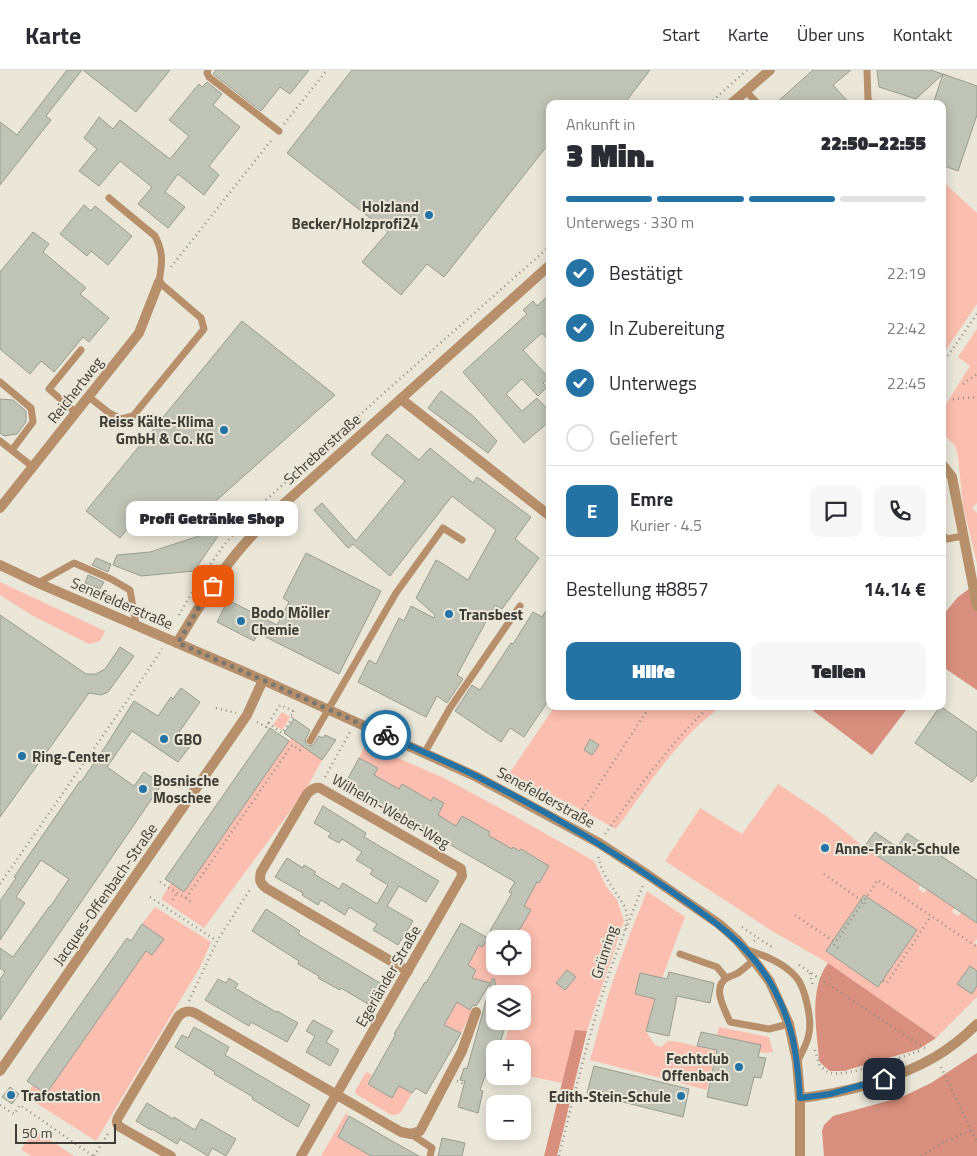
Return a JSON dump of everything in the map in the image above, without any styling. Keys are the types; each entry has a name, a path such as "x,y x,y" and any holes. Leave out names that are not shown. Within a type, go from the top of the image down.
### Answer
{"street":[{"path":"735,100 770,70"},
{"name":"Schreberstraße","path":"173,641 224,570 268,518 546,269"},
{"name":"Reichertweg","path":"0,508 139,333 159,282"},
{"path":"401,399 546,513"},
{"path":"946,469 952,477 977,606"},
{"name":"Senefelderstraße","path":"0,565 356,721 493,785 599,843 719,924 745,949 770,982 790,1024 797,1062 800,1098 800,1156"},
{"name":"Jacques-Offenbach-Straße","path":"0,1071 246,715 263,680"},
{"name":"Wilhelm-Weber-Weg","path":"261,872 307,794 316,788 320,788 458,866 462,872"},
{"path":"261,872 261,883 266,888 408,971"},
{"name":"Egerländer Straße","path":"301,1156 456,888 462,872"},
{"path":"171,1156 120,1127 117,1123 118,1116 178,1016 184,1012 194,1012 401,1132 411,1134 420,1131 438,1100 462,1051 476,1012"},
{"path":"800,1098 830,1094 884,1079 919,1065 935,1057 955,1043 977,1024"}],"lane":[{"path":"208,70 209,77 278,131"},
{"path":"867,70 868,100"},
{"path":"746,90 755,100"},
{"path":"89,396 108,412 121,419 133,416 204,329 201,318 159,282 162,253 155,236 108,198"},
{"path":"76,413 49,389 81,350"},
{"path":"0,382 31,408 33,422 12,450"},
{"path":"0,441 33,467"},
{"path":"310,741 396,593 444,528 462,540"},
{"path":"946,537 948,539 963,536"},
{"path":"38,583 74,563 89,569 112,579 130,590 136,624"},
{"path":"425,752 450,708 520,606"},
{"path":"745,949 772,959 797,978 805,997 810,1022 810,1033 797,1062"},
{"path":"680,954 717,967 726,978"},
{"path":"754,960 740,972 726,978 721,984 720,991 723,1005 730,1022 768,1029 790,1024"},
{"path":"411,1134 432,1148 430,1156"}],"path":[{"path":"159,282 327,70"},
{"path":"713,100 747,70"},
{"path":"946,358 977,314"},
{"path":"963,384 977,374"},
{"path":"953,399 977,397"},
{"path":"0,884 149,669 173,641"},
{"path":"253,719 266,727 280,705 293,711 291,715 294,716 282,733 268,724"},
{"path":"216,708 231,712"},
{"path":"571,828 647,710"},
{"path":"599,843 638,788 673,744 706,710"},
{"path":"320,788 356,721"},
{"path":"186,898 292,745 300,750 304,744 310,741"},
{"name":"Grünring","path":"559,1156 578,1077 626,921 626,910 599,864 599,843"},
{"path":"184,1012 217,941 261,872"},
{"path":"824,874 868,904"},
{"path":"622,937 648,875"},
{"path":"838,948 834,945 878,880 977,947"},
{"path":"160,882 193,903"},
{"path":"173,900 177,893"},
{"path":"150,897 217,941"},
{"path":"795,915 836,943"},
{"path":"882,980 887,983 931,916"},
{"path":"914,934 918,936"},
{"path":"813,992 813,983 809,971 935,1057 977,1142"},
{"path":"815,1050 817,1062 824,1069 831,1073 841,1074 878,1064 924,1048"},
{"path":"0,1105 14,1114 20,1106 94,1156 118,1116"},
{"path":"921,1156 946,1141 971,1130"}],"shaded area":[{"path":"946,185 977,213 977,304 946,350"},
{"path":"977,329 977,503 972,508 977,513 977,564 963,505 956,447 946,436 946,404 970,366 958,357"},
{"path":"0,582 105,631 100,641 89,644 33,616 0,595"},
{"path":"977,583 977,690 946,669 946,611 958,597"},
{"path":"552,710 717,710 691,732 664,763 616,829 509,774"},
{"path":"812,710 906,710 872,755"},
{"path":"282,712 290,717 282,730 273,725"},
{"path":"291,738 322,760 305,791 204,928 161,899 171,883 184,891"},
{"path":"366,744 444,778 594,861 606,886 617,900 624,921 587,1031 575,1030 562,1083 531,1077 531,1040 505,1040 508,1030 531,1030 531,985 495,985 488,983 475,1006 464,999 461,1004 472,1011 461,1033 454,1030 457,1039 454,1045 438,1037 476,970 468,965 471,960 468,957 476,944 482,947 486,940 486,975 531,975 531,930 519,930 531,910 509,897 512,893 526,901 526,875 539,883 549,866 521,849 508,855 487,837 489,832 462,816 456,826 450,822 447,826 435,819 444,804 433,797 423,814 399,789 374,775 378,768 359,758"},
{"name":"Anne-Frank-Schule","path":"778,784 826,816 864,847 921,884 918,889 924,893 927,889 955,907 952,912 958,916 962,912 975,922 977,920 977,939 974,942 977,945 977,997 936,1038 828,963 772,931 665,861 700,808 742,834"},
{"path":"647,891 685,917 662,978 640,973 635,994 649,998 651,992 657,994 646,1031 654,1044 661,1047 668,1041 716,1051 707,1090 590,1060 610,989"},
{"path":"155,907 211,942 200,967 96,1141 25,1096 33,1085 46,1094 146,951 152,955 163,939 142,924"},
{"path":"828,963 936,1038 919,1049 844,1071 830,1071 819,1061 815,1010 818,985"},
{"path":"719,1027 769,1037 773,1052 759,1052 760,1045 717,1035"},
{"path":"575,1030 587,1031 557,1156 544,1156"},
{"path":"977,1053 977,1156 824,1156 822,1131 824,1125 833,1116 902,1097 931,1083"},
{"path":"366,1072 372,1075 367,1084 392,1098 399,1086 412,1093 401,1112 391,1115 356,1094 355,1091"},
{"path":"346,1113 349,1116 338,1137 370,1156 321,1156"},
{"path":"35,1130 74,1156 31,1156 21,1149"}],"building":[{"path":"67,70 82,70 46,116 51,120 0,185 0,122 17,135"},
{"path":"83,70 170,70 136,112"},
{"path":"216,70 309,70 290,94 280,87 261,111 213,74"},
{"name":"Holzland Becker/Holzprofi24","path":"352,70 650,70 627,100 546,100 546,147 444,277 427,264 401,295 362,262 388,232 287,153"},
{"path":"813,70 851,70 833,85 846,100 779,100"},
{"path":"877,70 930,70 943,74 916,99 879,87"},
{"path":"943,74 977,86 977,115 958,171 946,166 946,100 934,100"},
{"path":"207,82 222,94 213,105 240,127 209,166 219,175 204,195 178,174 165,192 185,207 168,228 138,204 152,187 120,161 99,186 79,171 97,149 84,138 99,117 113,129 120,120 170,159 189,136 169,120 199,84 202,87"},
{"path":"84,205 91,211 95,206 132,236 108,265 91,251 87,256 60,234"},
{"path":"33,232 49,244 43,252 86,288 80,294 109,318 89,342 83,337 54,372 41,361 30,374 0,349 0,272"},
{"path":"546,298 546,338 542,333 523,350 546,375 546,380 543,383 546,388 538,396 522,379 506,394 522,411 537,398 546,408 546,424 524,443 463,372 527,314 523,310 533,301 537,306"},
{"name":"Reiss Kälte-Klima GmbH & Co. KG","path":"242,321 335,395 182,531 148,503 120,538 86,511"},
{"path":"441,391 472,415 497,441 488,453 428,408"},
{"path":"0,399 13,400 26,411 26,422 17,434 4,436 0,433"},
{"path":"387,434 419,460 430,448 473,483 477,477 531,517 515,539 539,558 502,609 495,605 457,675 463,679 447,703 437,696 426,717 358,682 369,660 376,664 399,618 404,621 411,606 434,618 435,615 416,598 436,560 468,580 496,530 452,496 390,576 353,544 348,548 314,510 322,503 356,541 405,481 371,454"},
{"path":"211,532 218,536 194,571 141,576 113,565 117,555 150,552"},
{"path":"306,553 381,591 339,674 258,633 254,641 217,622 228,600 277,625 289,602 283,598"},
{"path":"96,558 111,564 108,572 92,565"},
{"path":"88,575 104,582 100,589 85,583"},
{"path":"546,611 546,704 524,737 510,728 501,742 455,711 472,685 480,690 533,612 542,617"},
{"name":"Ring-Center","path":"0,615 86,674 96,674 105,669 120,647 134,656 108,692 101,695 89,693 0,817"},
{"path":"181,688 200,702 177,735 191,745 178,762 132,731 107,767 134,786 144,772 162,784 0,1020 0,979 5,972 0,968 0,948 13,957 69,879 41,860 16,897 25,903 0,940 0,901 16,878 14,877 107,744 134,701 158,716 171,697 173,699"},
{"path":"937,710 946,710 977,732 977,775 972,782 915,743"},
{"path":"294,719 310,730 305,740 308,746 313,745 319,736 323,738 325,735 336,740 322,760 284,733"},
{"path":"270,728 289,741 184,892 165,879"},
{"path":"590,739 599,745 592,755 584,750"},
{"path":"359,758 378,768 374,775 399,789 402,784 431,801 433,797 444,803 438,815 456,826 462,816 490,832 488,835 512,849 513,847 519,851 521,849 549,866 539,883 537,882 524,906 531,910 519,930 491,930 512,893 509,892 515,882 345,784"},
{"path":"323,806 366,833 364,837 439,881 426,902 399,886 387,906 413,921 398,945 373,930 377,924 349,907 345,915 321,900 318,905 302,895 303,893 275,877 287,858 303,868 304,865 316,872 314,874 339,889 343,883 377,904 388,885 370,874 373,870 356,860 362,852 342,839 339,843 328,837 331,833 314,823"},
{"path":"875,832 897,847 907,833 977,880 977,923 864,847"},
{"path":"864,895 917,930 878,987 826,951"},
{"path":"266,909 300,931 298,934 380,983 368,1004 341,988 340,990 318,978 319,976 298,964 299,961 252,931"},
{"path":"461,923 486,937 486,941 482,947 479,945 468,965 476,970 472,978 490,983 486,985 486,990 477,1005 472,1006 470,1010 457,1002 444,1025 461,1033 426,1094 416,1088 412,1093 399,1086 392,1098 368,1084 396,1034 394,1034"},
{"path":"142,924 164,939 152,955 146,951 46,1094 27,1081 127,938 131,941"},
{"path":"970,966 977,971 977,986 972,994 957,984"},
{"path":"567,970 576,977 565,990 556,983"},
{"path":"669,972 714,983 710,1003 677,996 669,1036 646,1031 655,999 635,994 640,973 667,979"},
{"path":"229,978 238,984 235,988 298,1023 287,1042 251,1022 249,1026 205,1000 218,979 226,983"},
{"path":"492,979 495,979 495,985 490,985"},
{"path":"486,1001 486,1030 504,1030 501,1040 486,1040 486,1073 480,1090 483,1091 478,1113 458,1107 465,1081 460,1080 464,1068 467,1069"},
{"path":"313,1020 333,1031 326,1042 339,1050 330,1066 306,1052 315,1036 306,1031"},
{"path":"194,1027 229,1047 225,1055 310,1105 298,1127 252,1099 253,1097 214,1074 215,1072 175,1047 182,1035 188,1038"},
{"name":"Fechtclub Offenbach","path":"701,1032 761,1045 758,1057 766,1058 761,1078 754,1077 747,1106 707,1097 717,1050 697,1046"},
{"path":"594,1066 689,1089 683,1117 587,1093"},
{"name":"Trafostation","path":"10,1087 19,1094 12,1104 2,1097"},
{"path":"147,1103 195,1130 201,1119 236,1139 226,1156 212,1148 208,1156 180,1139 177,1144 136,1121"},
{"path":"349,1116 419,1156 371,1156 338,1137"},
{"path":"442,1138 465,1143 462,1156 438,1156"}],"way so far":[{"path":"213,586 178,643 386,735"}],"place":[{"name":"Holzland Becker/Holzprofi24","path":"429,215"},
{"name":"Reiss Kälte-Klima GmbH & Co. KG","path":"224,430"},
{"name":"Profi Getränke Shop","path":"213,586"},
{"name":"Transbest","path":"449,614"},
{"name":"Bodo Möller Chemie","path":"241,621"},
{"name":"GBO","path":"164,739"},
{"name":"Ring-Center","path":"22,756"},
{"name":"Bosnische Moschee","path":"143,789"},
{"name":"Anne-Frank-Schule","path":"825,848"},
{"name":"Fechtclub Offenbach","path":"739,1067"},
{"name":"Trafostation","path":"11,1095"},
{"name":"Edith-Stein-Schule","path":"681,1096"}],"route":[{"path":"386,735 477,777 599,843 729,932 760,967 780,1000 790,1024 794,1041 800,1098 845,1091 884,1079"}]}
